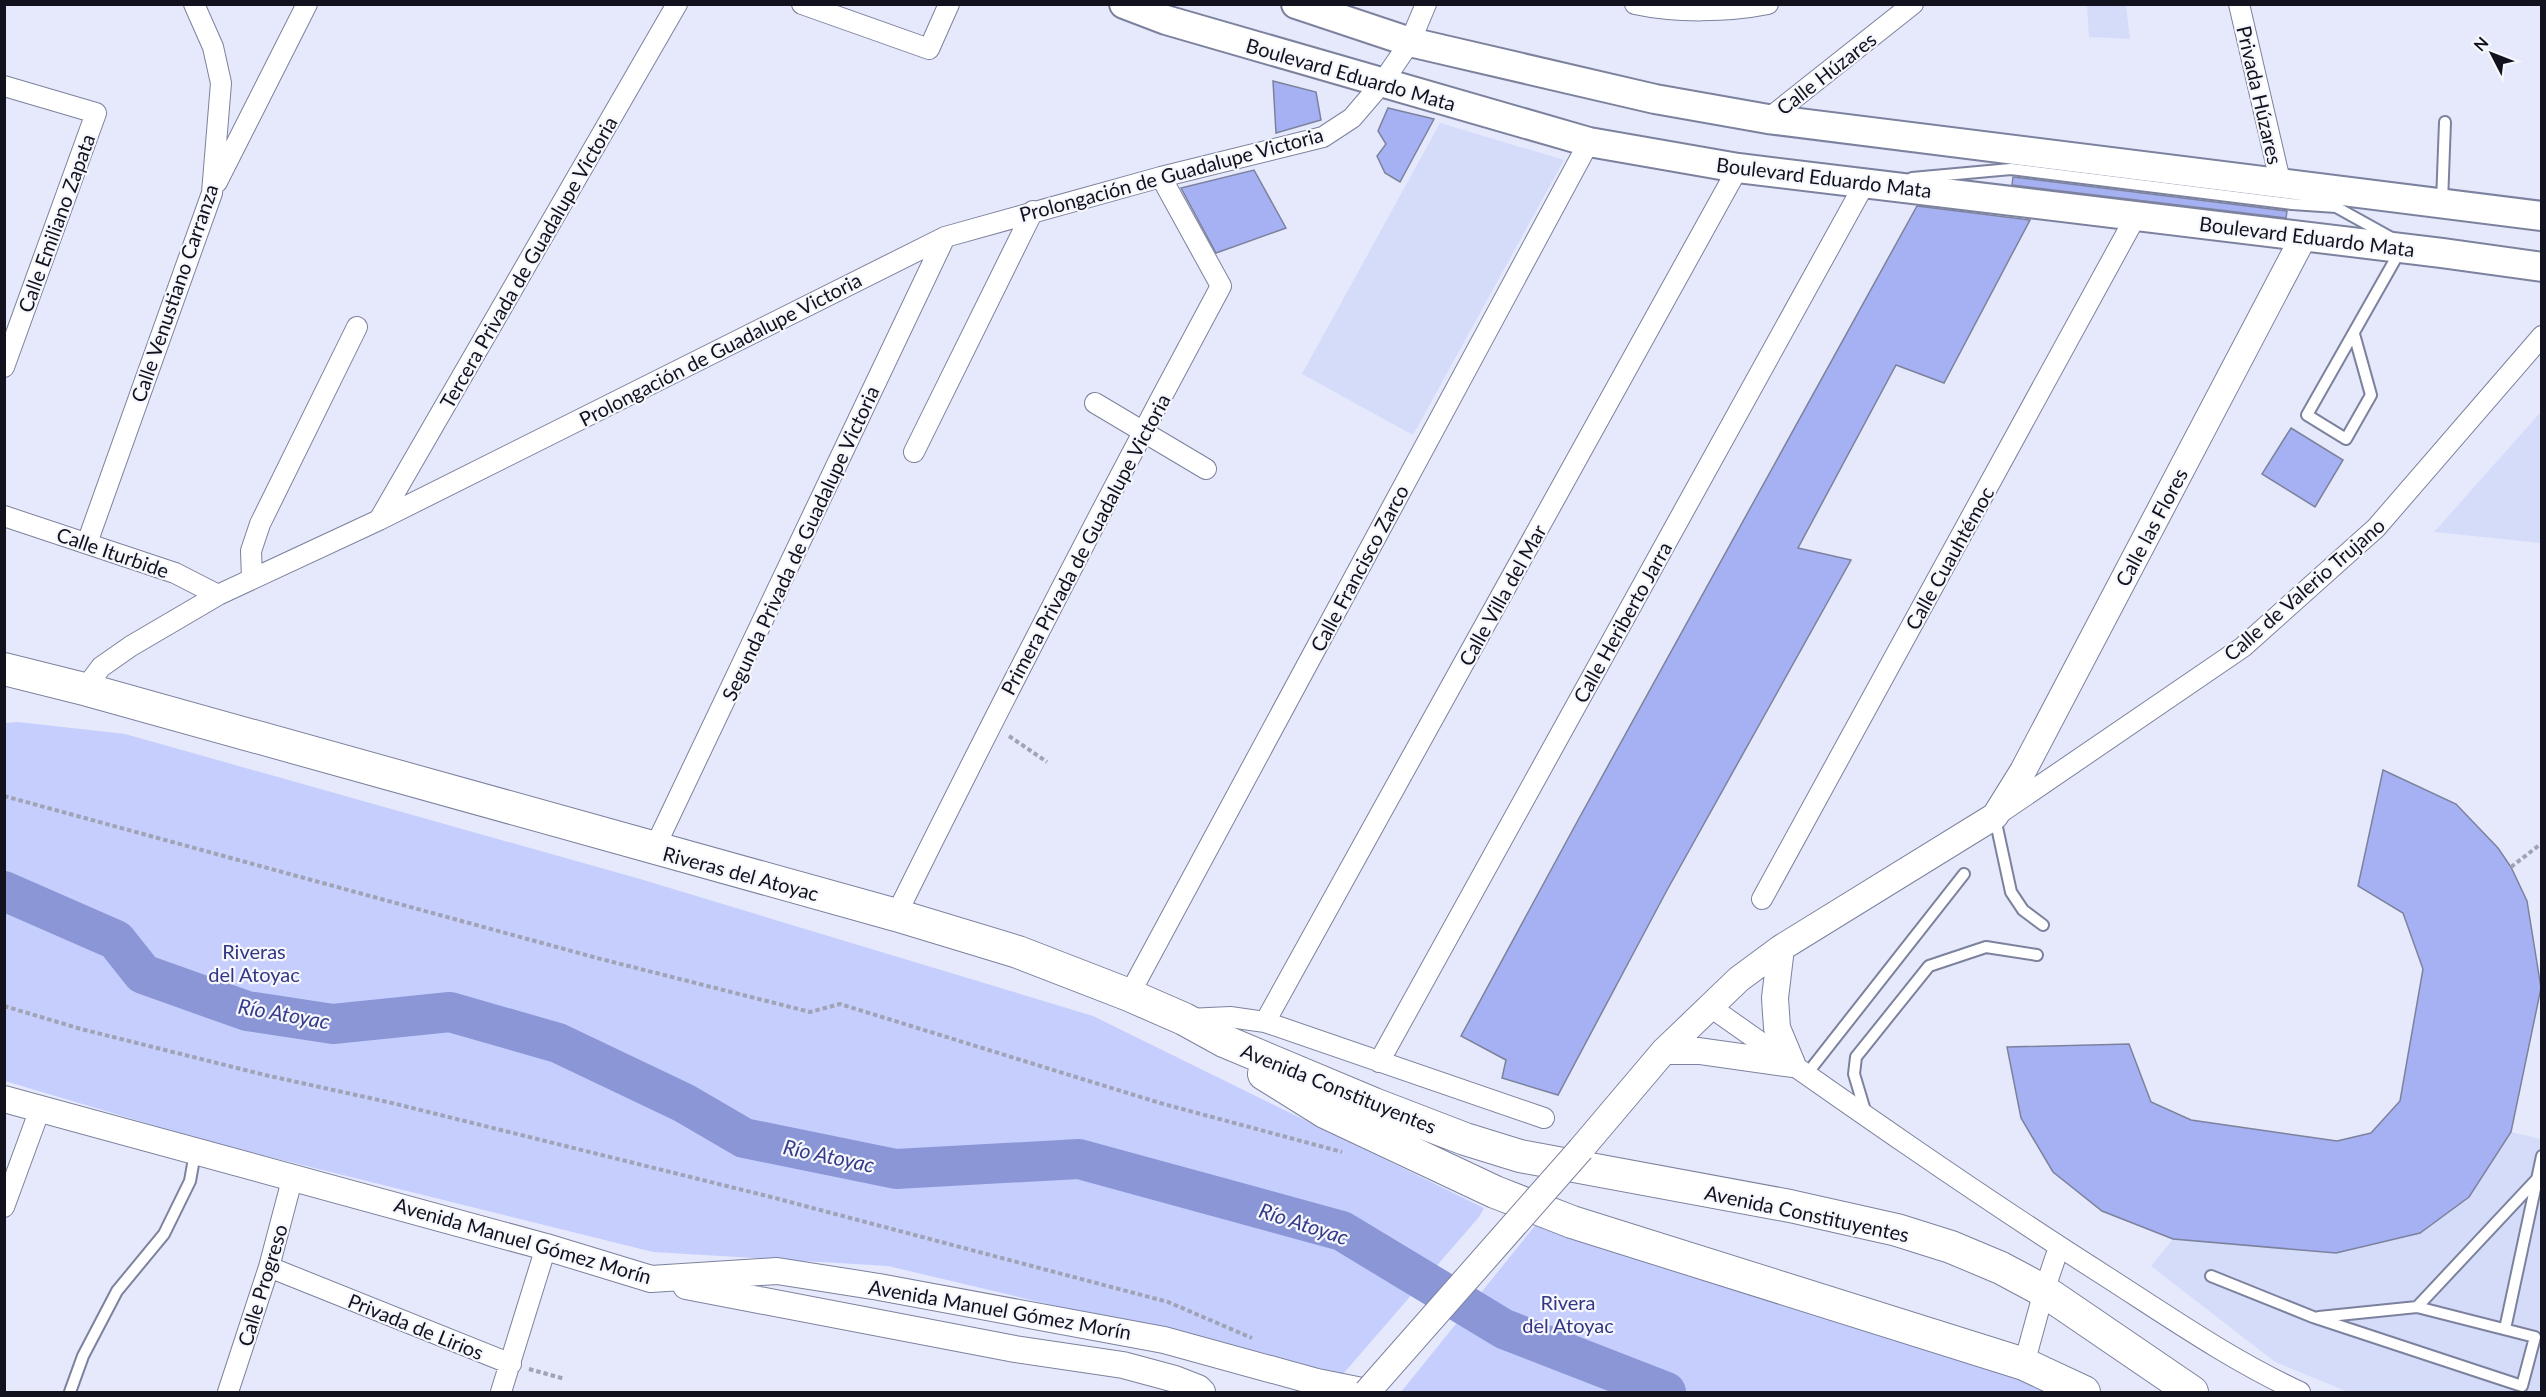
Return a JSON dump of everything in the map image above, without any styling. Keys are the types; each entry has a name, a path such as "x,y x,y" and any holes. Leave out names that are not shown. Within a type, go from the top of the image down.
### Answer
{"main road":[{"name":"Boulevard Eduardo Mata","path":"1124,4 1166,20 1589,142 1738,168 2406,248 2541,267"},
{"path":"1296,4 1410,42 1655,99 1768,119 2541,216"},
{"name":"Riveras del Atoyac","path":"4,669 88,690 896,915 1018,952 1129,995 1184,1019 1224,1041"},
{"name":"Avenida Constituyentes","path":"1224,1041 1374,1104 1476,1143 1520,1156 1790,1206 1898,1230 1981,1260 2044,1291 2192,1392"},
{"name":"Avenida Constituyentes","path":"1224,1041 1257,1070 1325,1112 1495,1192 1572,1222 2024,1364 2084,1392"}],"street":[{"name":"Calle Venustiano Carranza","path":"87,543 212,193 221,82 213,47 194,4"},
{"path":"212,193 307,4"},
{"name":"Tercera Privada de Guadalupe Victoria","path":"379,520 677,4"},
{"path":"802,4 929,49 949,4"},
{"name":"Prolongación de Guadalupe Victoria","path":"88,690 92,679 101,667 130,646 218,595 379,520 945,237 1161,177 1323,137 1352,118 1383,83 1410,42 1426,4"},
{"path":"1635,4 1650,8 1738,10 1768,4"},
{"name":"Calle Húzares","path":"1768,119 1913,4"},
{"name":"Privada Húzares","path":"2239,4 2281,185"},
{"name":"Calle Emiliano Zapata","path":"4,86 96,113 4,367"},
{"name":"Calle Francisco Zarco","path":"1129,995 1589,142"},
{"name":"Calle Villa del Mar","path":"1265,1022 1738,168"},
{"name":"Primera Privada de Guadalupe Victoria","path":"896,915 991,723 1221,286 1161,177"},
{"name":"Calle Heriberto Jarra","path":"1379,1062 1871,184"},
{"path":"914,452 1033,211"},
{"name":"Calle Cuauhtémoc","path":"1762,899 2136,216"},
{"name":"Calle las Flores","path":"1995,816 2023,771 2304,236"},
{"name":"Segunda Privada de Guadalupe Victoria","path":"654,849 945,237"},
{"path":"252,578 251,551 260,524 357,327"},
{"name":"Calle de Valerio Trujano","path":"1995,816 2243,647 2376,528 2541,336"},
{"path":"1095,403 1206,468"},
{"name":"Calle Iturbide","path":"4,516 175,573 218,595"},
{"path":"1367,1392 1664,1051 1709,1006 1781,948 1995,816"},
{"path":"1781,948 1775,999 1777,1028 1799,1069"},
{"path":"1709,1006 1867,1117 2059,1247 2251,1369 2300,1392"},
{"path":"1184,1019 1230,1017 1265,1022 1544,1118"},
{"path":"1664,1051 1699,1052 1799,1069"},
{"name":"Avenida Manuel Gómez Morín","path":"4,1099 195,1153 293,1176 546,1247 651,1280 777,1271 857,1283 1164,1340 1317,1382 1367,1392"},
{"path":"4,1207 40,1109"},
{"name":"Calle Progreso","path":"228,1392 269,1267 293,1176"},
{"path":"501,1392 546,1247"},
{"path":"2024,1364 2059,1247"},
{"name":"Privada de Lirios","path":"269,1267 511,1364"},
{"path":"651,1280 1015,1349 1123,1365 1175,1379 1198,1388 1202,1392"}],"lane":[{"path":"2442,205 2445,122"},
{"path":"1871,184 1929,175 2011,169 2281,203 2336,207 2406,248 2354,334 2307,415 2346,439 2371,395 2354,334"},
{"path":"1995,816 2011,892 2024,910 2043,925"},
{"path":"1799,1069 1964,874"},
{"path":"1867,1117 1854,1074 1856,1057 1929,966 1986,947 2037,955"},
{"path":"70,1392 83,1356 117,1291 164,1234 190,1181 195,1153"},
{"path":"2505,1329 2539,1180 2541,1156"},
{"path":"2417,1307 2539,1180"},
{"path":"2211,1276 2313,1317 2522,1386 2535,1337 2417,1307 2313,1317"}],"path":[{"path":"991,723 1047,762"},
{"path":"4,796 597,958 810,1012 840,1004 1160,1103 1345,1152"},
{"path":"2511,867 2541,843"},
{"path":"4,1006 81,1029 771,1197 1168,1302 1253,1338"},
{"path":"511,1364 565,1379"}],"shaded area":[{"path":"2087,5 2126,5 2130,39 2089,37"},
{"path":"1440,123 1564,160 1413,435 1302,374"},
{"path":"2539,414 2542,415 2541,543 2434,532"},
{"path":"2511,1132 2541,1139 2541,1392 2348,1392 2275,1362 2151,1266 2173,1239 2336,1253 2420,1233 2469,1197"}],"green space":[{"name":"Riveras del Atoyac","path":"18,722 125,734 640,879 1093,1016 1484,1208 1479,1217 1343,1374 888,1266 653,1252 210,1142 5,1081 4,723"},
{"name":"Rivera del Atoyac","path":"1538,1222 2082,1392 1401,1392"}],"building":[{"path":"1273,81 1316,92 1321,120 1276,133"},
{"path":"1388,108 1434,119 1400,182 1385,173 1377,156 1386,144 1378,131"},
{"path":"1254,170 1286,228 1216,253 1181,188"},
{"path":"2013,177 2287,211 2286,218 2012,185"},
{"path":"1917,206 2030,220 1944,383 1896,365 1798,548 1851,560 1666,892 1558,1095 1502,1078 1506,1060 1461,1036"},
{"path":"2291,428 2343,460 2315,507 2262,474"},
{"path":"2383,770 2456,804 2498,848 2511,867 2527,901 2541,988 2511,1132 2469,1197 2420,1233 2336,1253 2173,1239 2102,1211 2053,1172 2021,1118 2007,1047 2129,1044 2151,1102 2191,1120 2337,1141 2371,1133 2400,1101 2423,969 2403,913 2358,886"}],"waterway":[{"name":"Río Atoyac","path":"4,891 116,940 143,974 247,1011 333,1024 450,1012 558,1043 684,1103 744,1138 896,1169 1079,1159 1342,1231 1504,1329 1666,1392"}]}
